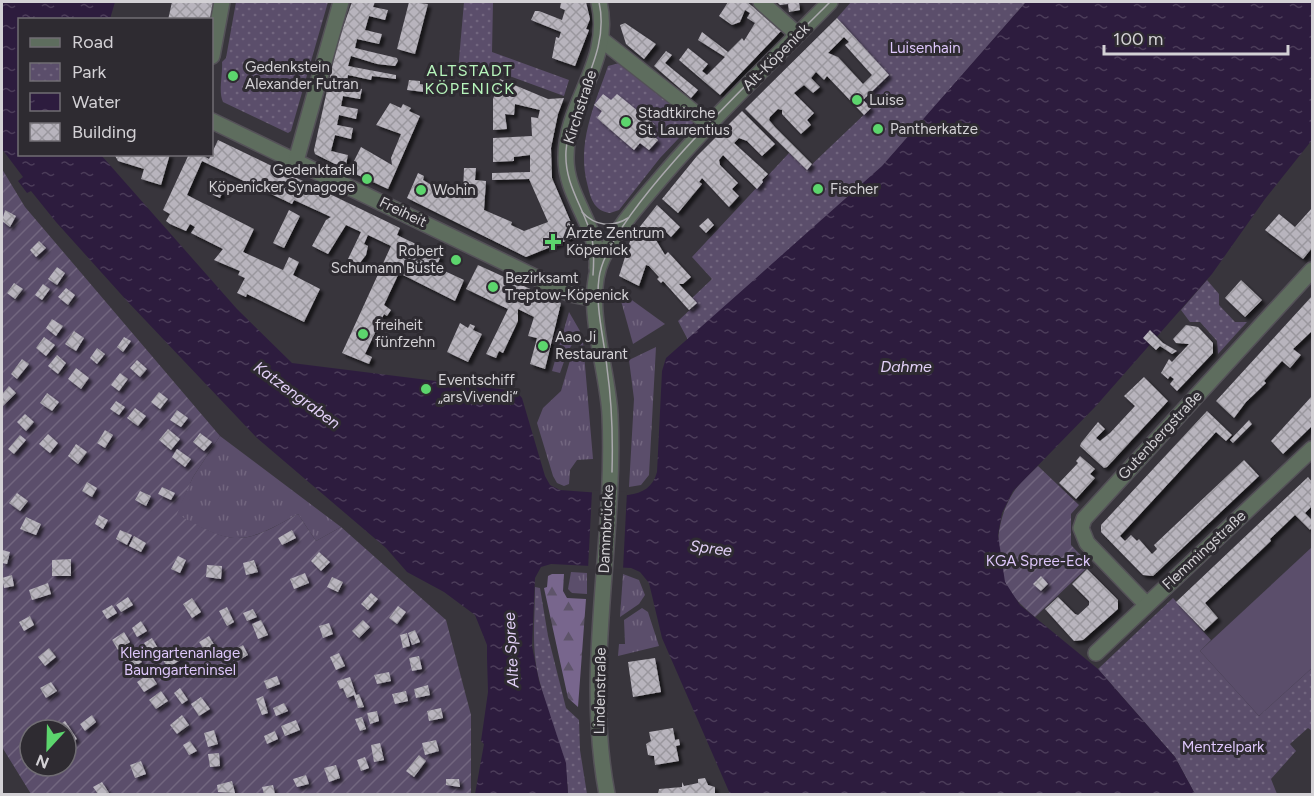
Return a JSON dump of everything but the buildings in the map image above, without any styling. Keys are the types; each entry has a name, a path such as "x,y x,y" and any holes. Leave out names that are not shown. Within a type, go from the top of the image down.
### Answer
{"street":[{"path":"213,51 222,2"},
{"path":"296,161 341,2"},
{"name":"Kirchstraße","path":"595,279 597,254 585,218 571,187 566,152 572,124 602,40 599,2"},
{"path":"761,2 797,34"},
{"name":"Alt-Köpenick","path":"609,472 610,413 595,299 595,279 606,250 627,220 709,124 830,2"},
{"path":"602,40 709,124"},
{"name":"Freiheit","path":"213,121 570,294 595,299"},
{"path":"585,218 606,228 618,226 627,220"},
{"name":"Gutenbergstraße","path":"1146,604 1087,543 1081,528 1084,519 1312,270"},
{"name":"Flemmingstraße","path":"1096,653 1312,449"},
{"name":"Dammbrücke","path":"603,587 609,472"},
{"name":"Lindenstraße","path":"603,587 598,709 602,770 607,795"}],"green space":[{"path":"236,2 328,2 291,131 288,133 223,102 222,62 226,58"},
{"path":"464,2 493,2 492,52 569,80 564,96 493,70 492,77 458,71"},
{"name":"Luisenhain","path":"851,2 1026,2 882,167 688,340 678,321 696,304 692,298 712,279 692,257 789,153 807,169 871,108 863,100 888,75 837,18"},
{"path":"623,62 695,121 660,158 619,210 610,213 597,207 591,196 585,171 585,140 592,111 608,66"},
{"name":"Kleingartenanlage Baumgarteninsel","path":"2,169 25,207 220,436 193,477 177,514 212,532 238,538 263,532 298,514 316,541 341,527 446,620 471,715 471,794 31,794 21,778 78,778 78,718 18,718 18,773 2,747"},
{"path":"1207,280 1219,294 1219,305 1235,322 1247,322 1218,354 1217,341 1200,322 1190,322 1181,310"},
{"path":"618,290 665,324 633,344"},
{"path":"569,312 580,331 567,353 560,373 552,371"},
{"path":"583,342 593,459 577,460 570,470 569,484 564,486 557,483 553,476 537,423 543,408 561,391 571,357"},
{"path":"656,347 649,475 641,485 629,487 634,399 629,360"},
{"path":"220,436 341,527 316,541 298,514 263,532 237,538 212,532 176,514 193,477"},
{"name":"KGA Spree-Eck","path":"1038,466 1079,505 1071,514 1071,545 1090,565 1035,617 1018,601 1008,587 1001,571 998,537 1003,514 1013,493"},
{"path":"1312,547 1312,668 1259,716 1200,651"},
{"path":"571,572 587,573 587,594 572,593 568,589"},
{"path":"564,574 563,591 567,598 586,599 578,707 568,698 544,588 547,587 548,576"},
{"path":"623,574 639,580 645,595 639,604 620,617"},
{"path":"535,587 540,588 548,636 566,708 579,720 580,750 587,794 568,794 561,750 539,679 534,645"},
{"name":"Mentzelpark","path":"1173,598 1211,640 1200,651 1259,716 1312,668 1312,731 1308,728 1290,744 1296,751 1271,779 1277,794 1195,794 1175,757 1098,669"},
{"path":"642,608 648,612 659,646 618,656 619,644 625,644 624,620"}],"water":[{"path":"2,2 115,2 110,18 18,18 18,156 102,156 237,309 292,363 516,391 522,398 545,476 550,485 560,490 628,495 647,488 653,482 657,472 662,371 666,358 882,166 1026,2 1312,2 1312,140 1265,199 1212,274 1095,407 1013,491 1002,513 998,535 1005,582 1020,605 1098,669 1175,757 1195,794 730,794 662,638 649,583 640,572 631,568 551,564 541,567 535,578 532,646 539,681 566,763 568,794 475,794 484,744 481,741 488,692 487,645 475,615 444,592 407,572 386,548 257,438 128,302 31,191 27,193 18,181 23,177 2,149"}],"pier":[{"path":"592,490 627,492 623,570 588,569"}],"tram line":[{"path":"593,275 592,238 568,175 566,151 569,132 599,40 601,21 599,2"},
{"path":"612,472 610,394 598,300 599,278 609,249 631,214 662,175 736,95 830,2"},
{"path":"582,212 592,220 604,224 616,223 628,218"}],"place":[{"name":"Gedenkstein Alexander Futran","path":"233,76"},
{"name":"Luise","path":"857,100"},
{"name":"Stadtkirche St. Laurentius","path":"626,122"},
{"name":"Pantherkatze","path":"878,129"},
{"name":"Gedenktafel Köpenicker Synagoge","path":"367,179"},
{"name":"Fischer","path":"818,189"},
{"name":"Wohin","path":"421,190"},
{"name":"Ärzte Zentrum Köpenick","path":"553,242"},
{"name":"Robert Schumann Büste","path":"456,260"},
{"name":"Bezirksamt Treptow-Köpenick","path":"493,287"},
{"name":"freiheit fünfzehn","path":"363,334"},
{"name":"Aao Ji Restaurant","path":"543,346"},
{"name":"Eventschiff „arsVivendi“","path":"426,389"}],"district":[{"name":"ALTSTADT KÖPENICK","path":"470,79"}],"water label":[{"name":"Dahme","path":"906,366"},
{"name":"Katzengraben","path":"297,395"},
{"name":"Spree","path":"711,548"},
{"name":"Alte Spree","path":"511,650"}]}
